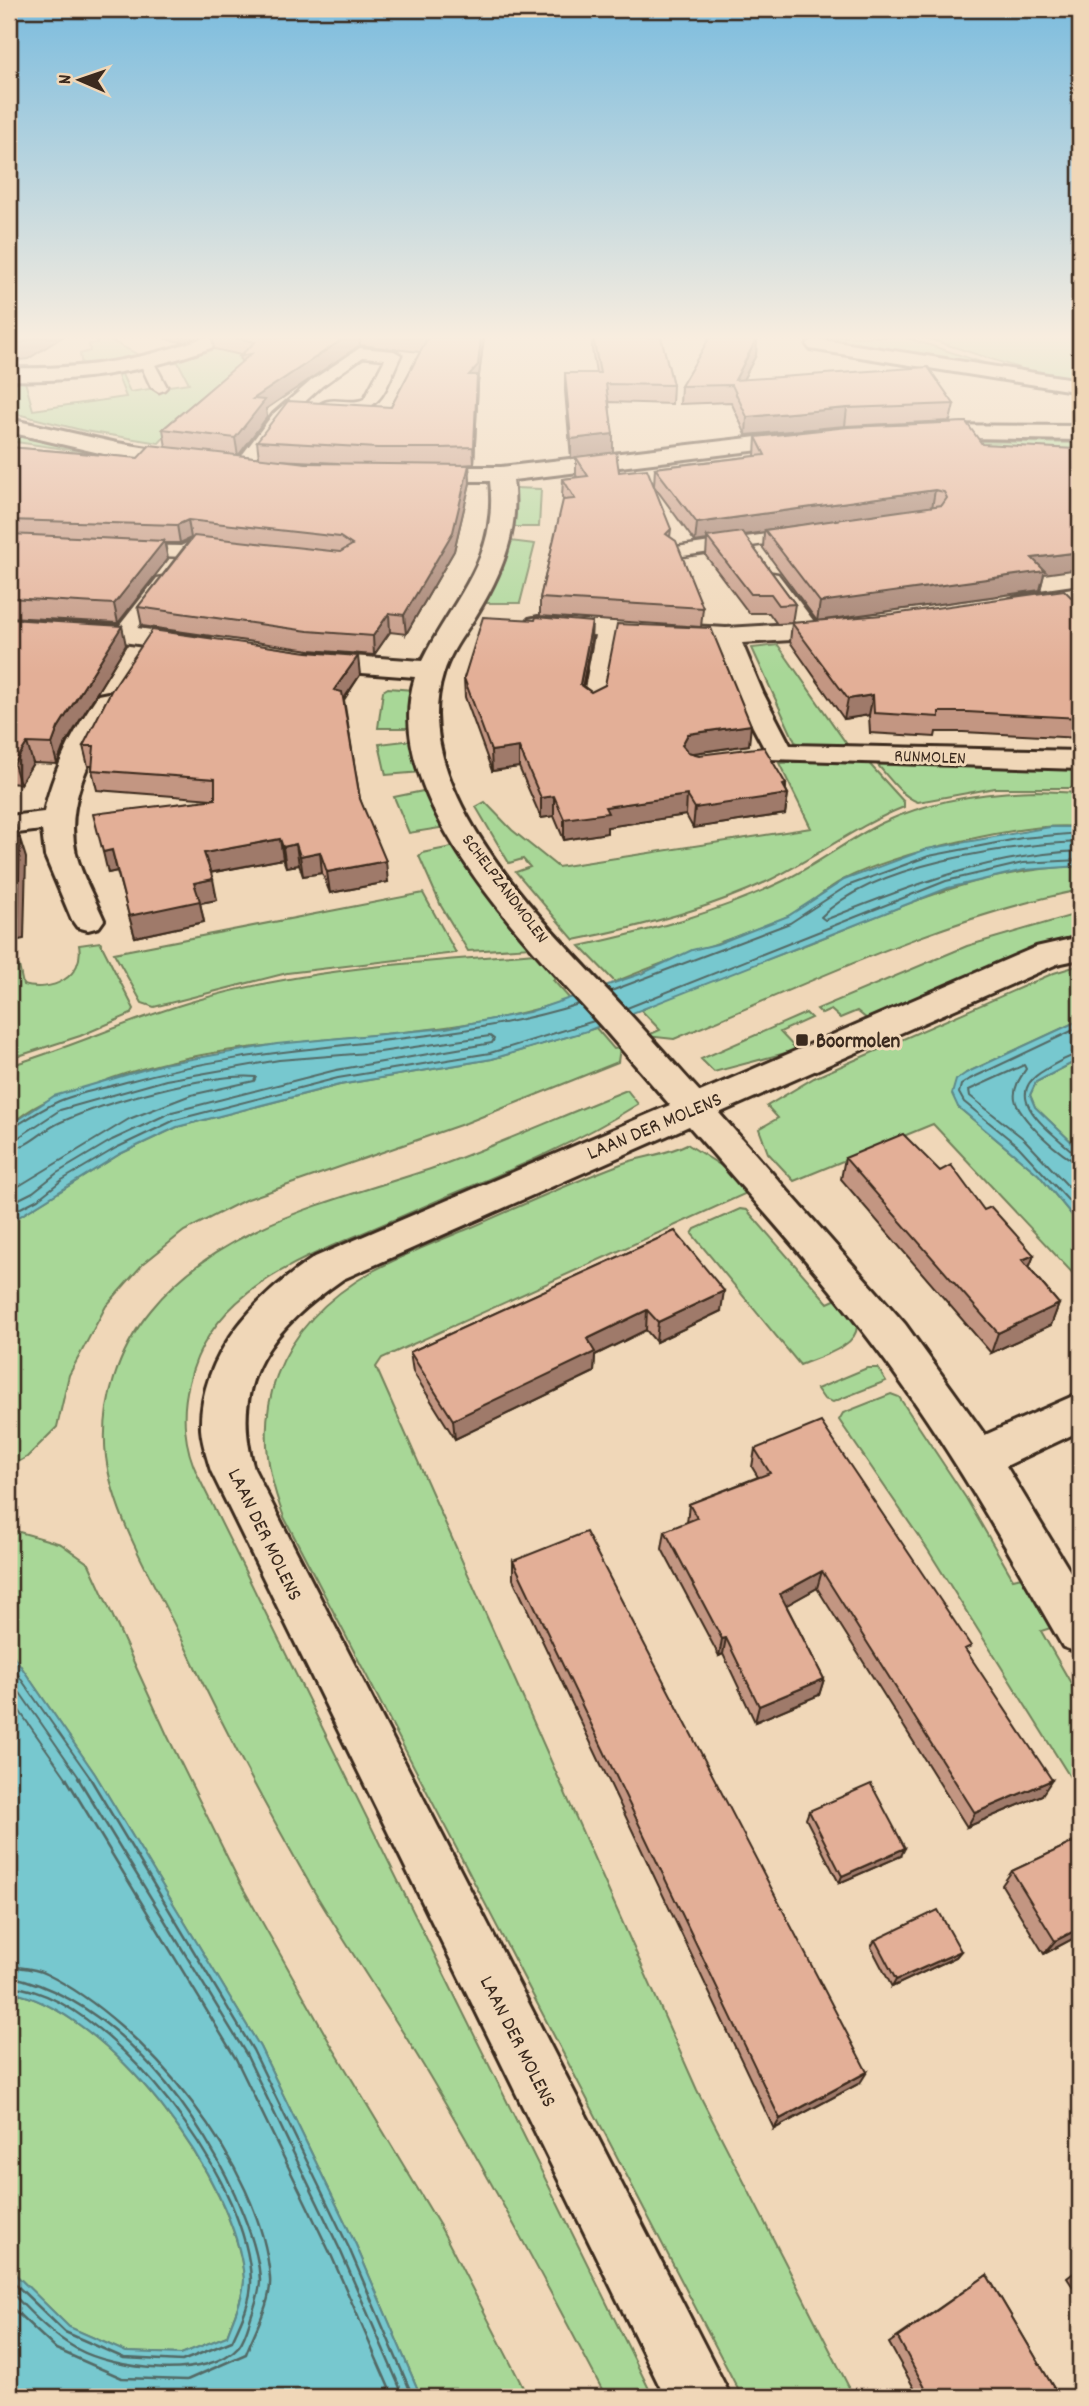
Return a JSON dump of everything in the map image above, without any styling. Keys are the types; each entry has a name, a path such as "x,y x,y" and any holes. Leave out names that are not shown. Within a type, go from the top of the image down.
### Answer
{"street":[{"path":"118,449 264,469"},
{"path":"398,474 501,474 719,449"},
{"name":"SCHELPZANDMOLEN","path":"501,474 503,513 494,558 481,585 484,620 429,670 422,702 424,734 441,792 483,865 692,1109"},
{"path":"994,608 1080,595"},
{"path":"484,620 726,636 812,632 866,626"},
{"path":"9,627 131,653 222,649"},
{"name":"RUNMOLEN","path":"726,636 749,693 766,755 1080,760"},
{"path":"88,920 61,854 57,819 63,789 74,762 131,653"},
{"path":"285,658 429,670"},
{"path":"9,825 57,819"},
{"name":"LAAN DER MOLENS","path":"699,2397 233,1471 223,1424 228,1389 239,1358 268,1315 306,1283 357,1254 1048,956 1080,948"},
{"path":"692,1109 891,1338 977,1459 1080,1631"},
{"path":"977,1459 1080,1411"}],"lane":[{"path":"241,467 254,449"},
{"path":"676,552 816,532"},
{"path":"746,542 812,632"},
{"path":"131,653 191,546 232,551"},
{"path":"118,550 186,552"},
{"path":"592,704 606,630"}],"green space":[{"path":"67,449 89,449 142,460"},
{"path":"514,488 541,489 539,527 513,527"},
{"path":"510,541 535,544 520,603 483,603"},
{"path":"778,645 848,746 813,749 795,742 752,648"},
{"path":"388,688 413,690 411,728 378,728 383,691"},
{"path":"413,740 422,772 386,775 379,744"},
{"path":"865,759 904,802 904,807 869,823 768,881 721,901 624,929 574,940 516,872 530,867 523,859 509,863 476,807 485,802 512,830 558,867 811,828 779,763"},
{"path":"877,759 1080,766 1080,788 995,788 918,802 895,785 876,763"},
{"path":"428,790 446,827 409,833 394,797"},
{"path":"997,793 1080,793 1080,827 1056,826 994,834 893,860 843,880 784,918 615,982 580,946 682,920 757,893 794,875 882,823 919,808"},
{"path":"456,846 493,903 532,947 468,951 441,906 419,856 422,853"},
{"path":"1080,866 1080,890 1027,902 924,935 674,1039 646,1036 660,1030 641,1010 705,982 944,891 1008,874"},
{"path":"423,893 456,953 287,973 154,1007 142,1003 114,953"},
{"path":"1080,913 1080,935 1017,954 867,1019 857,1011 840,1018 831,1010 822,1014 817,1009 967,946"},
{"path":"100,942 134,1009 131,1014 80,1036 9,1059 9,968 19,966 23,985 44,987 55,984 64,980 77,966 79,945"},
{"path":"536,953 558,977 553,980 570,999 512,1015 454,1026 274,1045 156,1065 52,1099 32,1109 9,1126 9,1066 171,1008 236,990 321,974 407,963"},
{"path":"1080,965 1080,1020 966,1073 958,1107 1039,1175 1080,1225 1080,1281 933,1124 794,1181 768,1153 759,1129 778,1118 767,1106 814,1078 1054,973"},
{"path":"806,1013 811,1018 780,1032 797,1050 714,1072 701,1059"},
{"path":"596,1028 614,1049 620,1048 618,1062 466,1123 245,1200 184,1231 143,1264 106,1306 69,1375 57,1427 27,1457 9,1467 9,1223 120,1154 177,1127 340,1085 492,1059"},
{"path":"1080,1059 1080,1150 1035,1107 1030,1095 1036,1082"},
{"path":"627,1090 638,1104 592,1131 521,1165 320,1251 271,1277 248,1293 211,1331 198,1355 189,1383 185,1418 187,1442 198,1476 653,2397 606,2397 447,2106 298,1863 231,1739 127,1529 111,1481 105,1437 109,1398 129,1343 151,1310 180,1280 212,1255 284,1218 439,1166"},
{"path":"687,1144 731,1172 749,1192 382,1358 376,1367 697,2090 854,2397 742,2397 284,1517 272,1479 267,1443 269,1408 277,1376 291,1346 312,1318 340,1293 373,1271 421,1248 602,1171"},
{"path":"740,1209 747,1210 828,1303 841,1297 856,1321 857,1330 846,1344 827,1355 800,1365 692,1234 695,1229"},
{"path":"867,1368 878,1368 886,1381 833,1402 824,1399 817,1389"},
{"path":"891,1394 899,1397 966,1498 1013,1579 1030,1575 1057,1626 1041,1631 1080,1699 1080,1793 928,1550 839,1420 843,1413"},
{"path":"9,1529 61,1544 89,1564 167,1735 239,1881 330,2043 440,2226 528,2397 421,2397 356,2245 260,2047 95,1774 9,1649"},
{"path":"9,1992 47,2005 86,2030 125,2064 161,2105 193,2150 219,2196 236,2240 244,2280 240,2301 227,2336 181,2354 126,2352 69,2327 9,2268"}],"water":[{"path":"1050,827 1080,827 1080,866 1024,870 948,888 587,1031 492,1059 339,1085 177,1127 120,1154 9,1223 9,1126 54,1096 163,1064 277,1044 446,1028 529,1012 643,973 692,950 717,944 788,916 844,880 927,849"},
{"path":"1080,1020 1080,1059 1036,1082 1030,1095 1035,1107 1080,1150 1080,1225 1039,1175 958,1107 952,1094 956,1080 966,1073"},
{"path":"9,1649 95,1774 260,2047 356,2245 421,2397 9,2397 9,2268 69,2327 126,2352 181,2354 227,2336 240,2301 244,2280 236,2240 219,2196 193,2150 161,2105 125,2064 86,2030 47,2005 9,1992"}],"building":[{"path":"9,449 138,458 146,449 187,449 306,463 469,465 453,532 404,615 389,613 373,636 308,631 138,607 194,536 340,552 352,545 340,537 188,520 177,525 9,520"},
{"path":"762,449 1076,449 1080,460 1080,552 1032,558 1045,571 820,602 765,530 942,505 947,498 944,492 935,490 697,523 655,468 765,455"},
{"path":"616,452 619,472 647,469 671,529 666,534 676,541 703,608 540,598 563,500 575,499 563,479 588,476 576,457"},
{"path":"742,532 795,604 779,605 771,594 751,594 707,537"},
{"path":"9,534 164,541 114,604 9,598"},
{"path":"1064,590 1080,606 1080,718 967,712 939,712 939,717 874,713 873,695 848,699 792,623 893,614"},
{"path":"483,617 535,620 536,617 592,622 580,684 591,692 605,685 617,624 711,628 751,725 688,734 682,745 688,752 699,755 764,747 786,784 783,785 788,794 695,808 687,795 605,807 608,813 564,819 554,796 541,798 519,747 491,751 464,678"},
{"path":"9,619 122,626 58,728 52,744 27,743 14,764 9,763"},
{"path":"152,630 307,652 358,656 334,690 342,692 360,799 386,861 327,872 320,852 300,856 296,844 283,847 280,839 204,853 213,879 194,883 200,901 129,916 112,850 103,852 93,814 215,799 215,779 92,770 94,746 83,746 111,691"},
{"path":"16,826 15,838 20,838 18,918 9,920 9,827"},
{"path":"903,1134 940,1171 951,1165 984,1210 991,1207 1034,1255 1022,1260 1059,1304 998,1333 845,1158"},
{"path":"675,1231 724,1291 658,1322 647,1310 587,1339 595,1352 453,1420 410,1352"},
{"path":"821,1422 971,1646 965,1649 1052,1780 975,1813 822,1571 780,1594 824,1679 759,1706 726,1638 722,1639 665,1531 697,1518 689,1504 770,1473 755,1449"},
{"path":"586,1532 867,2072 780,2119 513,1561"},
{"path":"871,1784 905,1848 842,1876 809,1811"},
{"path":"1080,1839 1080,1928 1055,1941 1012,1871"},
{"path":"938,1910 961,1951 896,1980 875,1940"},
{"path":"1080,2269 1080,2284 1074,2274"},
{"path":"987,2275 1059,2397 930,2397 898,2338"}],"place":[{"name":"Boormolen","path":"802,1040"}]}
